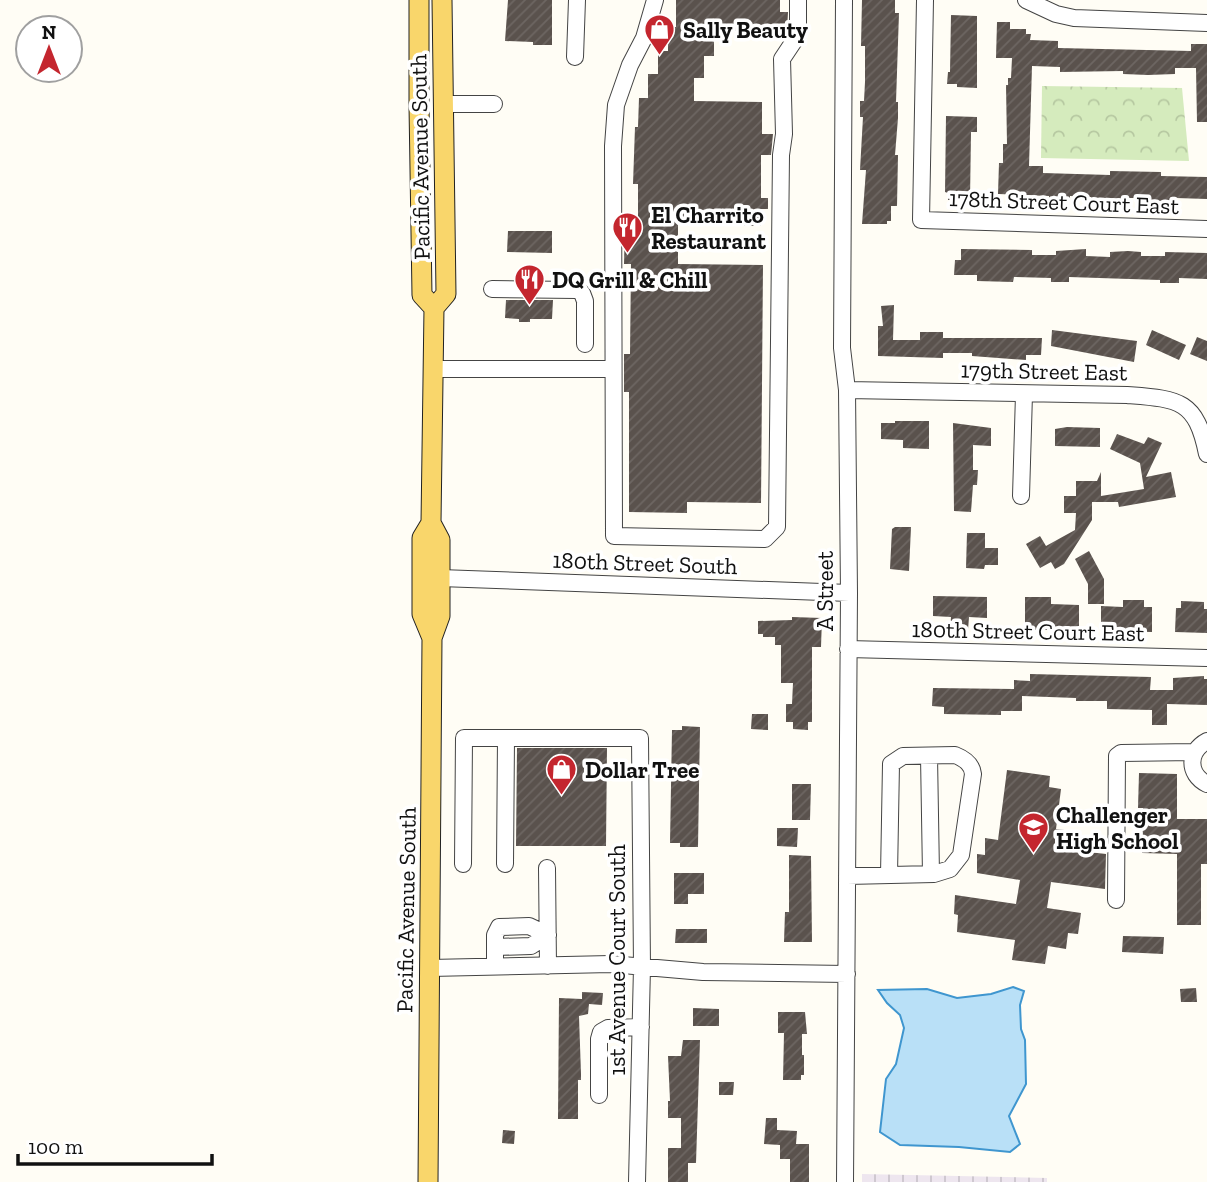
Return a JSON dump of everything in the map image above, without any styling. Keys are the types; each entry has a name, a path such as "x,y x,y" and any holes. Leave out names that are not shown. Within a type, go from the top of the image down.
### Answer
{"main road":[{"name":"Pacific Avenue South","path":"419,0 422,295 434,308"},
{"name":"Pacific Avenue South","path":"428,1182 432,638 440,616 440,540 431,523 432,369 434,308 446,294 442,0"},
{"name":"Pacific Avenue South","path":"431,523 422,538 422,614 432,638"}],"street":[{"path":"575,57 577,0"},
{"path":"655,0 644,38 630,65 616,105 613,146 614,536 765,539 777,527 781,155 784,134 782,59 798,35 798,0"},
{"name":"A Street","path":"844,0 842,348 846,390 849,593 845,1182"},
{"name":"178th Street Court East","path":"925,0 920,220 1207,229"},
{"path":"1026,0 1056,14 1074,18 1207,23"},
{"path":"443,104 494,104"},
{"path":"492,289 576,290 582,293 585,301 585,344"},
{"path":"432,369 613,369"},
{"name":"179th Street East","path":"846,390 1127,395 1159,398 1178,403 1193,414 1207,454"},
{"path":"1021,496 1024,394"},
{"name":"180th Street South","path":"440,578 849,593"},
{"name":"180th Street Court East","path":"848,649 1207,658"},
{"path":"463,864 464,738 506,738 505,864"},
{"name":"1st Avenue Court South","path":"506,738 640,738 642,967 637,1182"},
{"path":"1207,741 1194,752 1192,768 1201,781 1207,784"},
{"path":"1116,900 1117,756 1121,753 1194,752"},
{"path":"847,876 889,875 931,874 950,869 961,855 974,774 970,764 955,755 897,758 889,769 889,875"},
{"path":"929,756 931,874"},
{"path":"547,869 548,966"},
{"path":"495,967 495,947 530,946 548,935"},
{"path":"430,968 611,964 703,972 847,974"},
{"path":"599,1095 601,1032 608,1028 641,1027"}],"shaded area":[{"path":"862,1174 1047,1178 1047,1182 862,1182"}],"green space":[{"path":"1042,86 1182,88 1189,161 1041,158"}],"water":[{"path":"1013,987 1024,991 1020,1005 1021,1029 1025,1040 1026,1084 1009,1116 1020,1144 1010,1152 900,1145 880,1132 886,1079 896,1064 904,1028 900,1015 878,990 927,989 957,998 991,994"}],"building":[{"path":"508,0 552,0 552,45 505,41"},
{"path":"676,0 780,0 780,12 788,12 787,31 714,31 714,56 704,56 704,78 694,78 694,101 762,102 762,134 773,134 771,155 761,155 761,198 768,198 768,209 761,209 761,226 678,225 678,264 763,265 761,503 687,502 687,513 629,512 629,392 624,392 624,354 630,354 631,264 624,264 625,224 638,224 638,184 633,184 639,98 648,98 648,74 658,74 658,51 668,51 668,27 676,27"},
{"path":"862,0 895,0 895,13 899,13 895,155 898,155 897,206 891,206 891,221 887,221 887,224 862,224 866,170 860,170 863,117 860,117 860,101 864,101 865,82 865,46 861,46"},
{"path":"951,15 977,16 977,88 947,84 950,72"},
{"path":"997,22 1010,22 1010,29 1026,29 1026,34 1031,34 1030,40 1058,41 1058,48 1191,51 1191,44 1207,44 1207,122 1197,122 1196,68 1175,68 1175,74 1148,75 1123,74 1123,71 1060,72 1060,67 1032,66 1029,166 1043,166 1043,173 1110,175 1110,171 1161,172 1161,176 1207,177 1207,199 1176,198 1176,203 1147,202 1147,198 1125,198 1125,202 1091,201 1091,197 1070,196 1070,201 1049,200 1049,196 998,194 999,163 1003,163 1003,144 1007,144 1006,85 1008,78 1011,78 1012,58 996,58"},
{"path":"946,116 977,117 977,132 971,132 970,200 948,200 948,193 945,192"},
{"path":"508,231 552,231 552,253 507,252"},
{"path":"961,249 1032,250 1032,255 1056,255 1056,251 1086,249 1086,256 1110,257 1110,252 1128,251 1141,252 1141,256 1165,256 1165,252 1207,253 1207,279 1179,278 1179,283 1069,277 1069,282 1051,282 1051,278 1014,277 1013,282 977,281 977,275 954,275 955,260 961,260"},
{"name":"DQ Grill & Chill","path":"506,300 553,300 552,319 519,322 519,319 505,318"},
{"path":"894,305 893,340 920,340 920,332 943,332 943,338 1042,338 1041,355 1026,355 1026,360 972,356 972,353 943,353 943,358 878,356 878,326 883,326 881,306"},
{"path":"1052,330 1137,341 1134,362 1051,346"},
{"path":"1152,330 1186,345 1179,360 1146,345"},
{"path":"1197,337 1207,341 1207,361 1190,354"},
{"path":"929,421 929,449 903,448 903,440 881,439 881,423"},
{"path":"953,423 991,428 991,446 973,445 973,470 978,470 977,485 973,485 971,512 954,511"},
{"path":"1100,428 1100,447 1055,446 1055,429"},
{"path":"1117,434 1144,444 1148,437 1162,443 1146,477 1171,472 1176,497 1119,507 1118,502 1092,502 1092,520 1064,564 1055,569 1051,562 1040,568 1026,544 1040,536 1046,546 1075,530 1076,513 1064,513 1064,496 1076,496 1076,481 1097,481 1101,472 1101,496 1144,489 1140,463 1110,449"},
{"path":"911,527 909,571 890,569 892,529"},
{"path":"967,533 985,533 985,548 998,548 998,565 985,565 984,569 966,568"},
{"path":"1089,551 1104,579 1104,604 1088,604 1088,584 1075,559"},
{"path":"933,596 987,597 987,618 969,617 968,630 950,630 951,617 933,616"},
{"path":"1025,597 1051,597 1051,604 1079,605 1079,630 1025,630"},
{"path":"1123,600 1144,600 1144,607 1152,607 1152,632 1101,631 1101,606 1123,607"},
{"path":"1181,601 1204,602 1204,609 1207,609 1207,633 1175,632 1176,608 1181,608"},
{"path":"792,617 822,618 821,647 812,647 812,722 808,722 808,730 793,729 793,722 786,722 786,704 792,704 793,683 781,683 781,645 775,645 775,637 758,634 758,621 792,620"},
{"path":"1030,674 1151,677 1150,690 1173,690 1173,678 1204,676 1204,679 1207,679 1207,705 1167,704 1167,725 1152,725 1152,710 1107,709 1107,701 1076,701 1076,698 1022,696 1022,711 1001,711 1001,715 944,714 944,707 932,706 933,688 1014,689 1014,680 1030,681"},
{"path":"752,714 768,714 768,730 751,729"},
{"path":"682,726 700,727 698,847 680,847 680,843 670,843 672,730 682,730"},
{"name":"Dollar Tree","path":"517,748 607,748 606,846 516,846"},
{"path":"1007,770 1050,776 1049,787 1061,789 1056,829 1073,831 1072,838 1082,839 1080,851 1106,854 1105,889 1051,882 1047,908 1081,913 1078,934 1068,933 1066,949 1048,946 1045,964 1012,960 1015,940 957,932 955,895 1016,904 1020,880 977,873 977,854 985,855 985,838 998,840"},
{"path":"1139,773 1177,774 1177,819 1207,819 1207,864 1201,864 1201,925 1177,925 1177,854 1142,853 1143,808 1138,808"},
{"path":"792,784 811,784 810,820 792,820"},
{"path":"777,828 798,828 797,847 777,846"},
{"path":"789,855 811,856 812,942 784,942 785,912 789,912"},
{"path":"674,873 704,873 704,894 688,894 688,904 674,904"},
{"path":"676,929 707,929 707,943 675,943"},
{"path":"1123,936 1164,937 1163,954 1122,952"},
{"path":"1196,988 1197,1002 1181,1002 1180,989"},
{"path":"582,992 603,993 602,1005 589,1004 588,1014 579,1016 581,1080 578,1080 578,1119 558,1119 559,998 582,999"},
{"path":"693,1008 719,1009 719,1026 693,1026"},
{"path":"778,1012 805,1012 807,1034 802,1034 804,1075 801,1075 801,1080 783,1080 784,1033 778,1033"},
{"path":"683,1040 700,1040 696,1163 688,1163 688,1182 668,1182 668,1148 681,1148 681,1118 668,1118 668,1056 681,1056"},
{"path":"719,1082 734,1082 733,1095 719,1095"},
{"path":"766,1118 777,1118 777,1130 797,1131 796,1144 809,1144 809,1182 790,1182 790,1159 780,1159 780,1145 764,1144"},
{"path":"503,1130 515,1131 514,1144 502,1143"}],"place":[{"name":"Sally Beauty","path":"660,57"},
{"name":"El Charrito Restaurant","path":"628,255"},
{"name":"DQ Grill & Chill","path":"529,307"},
{"name":"Dollar Tree","path":"562,797"},
{"name":"Challenger High School","path":"1033,855"}]}
